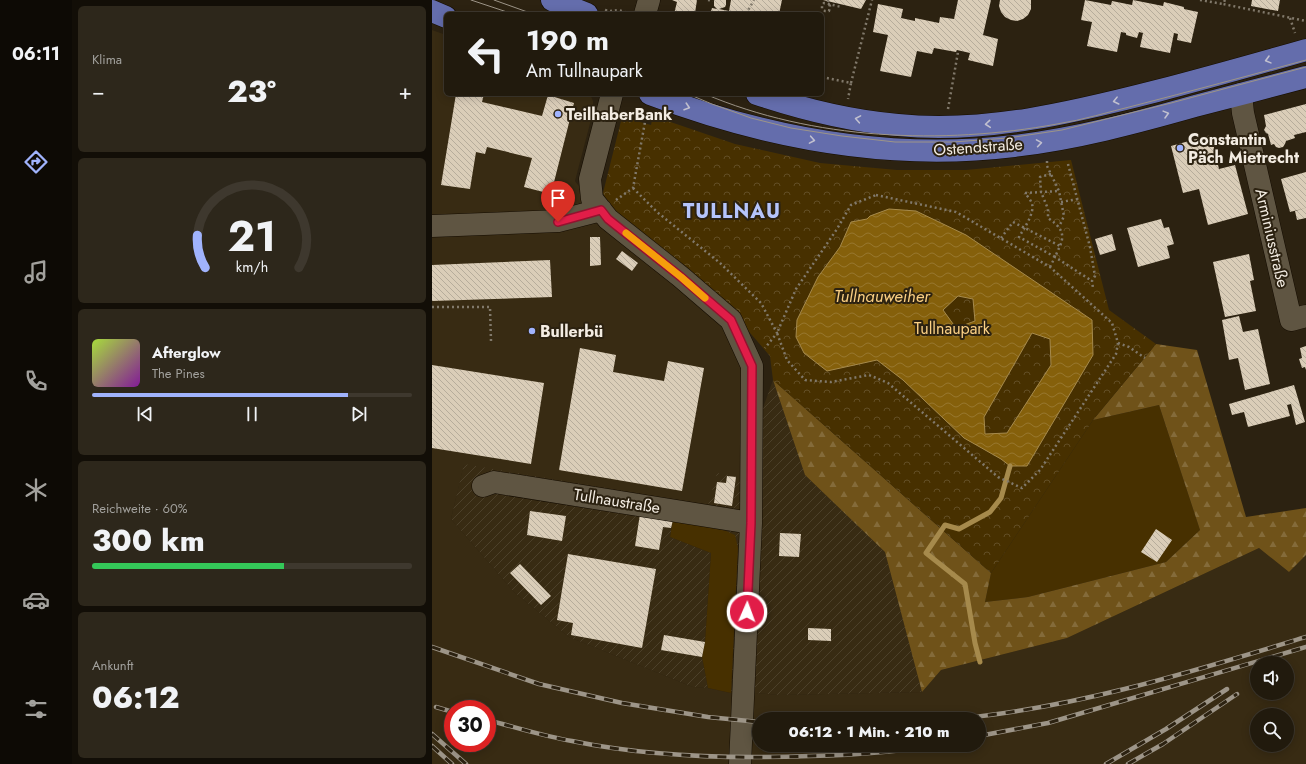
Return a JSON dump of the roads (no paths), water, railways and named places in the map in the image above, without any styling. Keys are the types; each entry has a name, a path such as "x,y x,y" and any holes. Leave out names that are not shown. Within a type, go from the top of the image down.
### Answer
{"main road":[{"path":"552,0 594,11"},
{"path":"432,11 444,16"},
{"name":"Ostendstraße","path":"764,96 826,113 899,126 953,126 986,124 1035,118 1085,108 1167,88 1302,45"},
{"name":"Ostendstraße","path":"656,96 740,123 793,137 871,148 936,151 1001,148 1068,138 1145,120 1306,77"}],"street":[{"path":"646,12 649,0"},
{"name":"Arminiusstraße","path":"1241,94 1243,112 1291,320 1306,316"},
{"path":"611,96 590,179 592,199 608,219 681,277 731,320 752,366 751,523 740,764"},
{"path":"432,226 558,222 601,210"},
{"name":"Tullnaustraße","path":"483,486 494,482 751,523"}],"water":[{"name":"Tullnauweiher","path":"889,209 916,211 966,235 1092,320 1093,355 1027,466 1010,466 1001,459 964,438 903,380 877,360 827,371 804,353 796,337 797,320 818,277 840,247 851,222 867,219 870,216","holes":["958,296 973,299 975,321 956,328 943,310","1032,333 1050,339 1051,365 1007,433 985,434 984,417"]}],"waterway":[{"path":"980,662 975,643 965,584 926,553 945,525 959,529 990,512 1001,498 1010,466"}],"tram line":[{"path":"471,0 507,12"},
{"path":"494,0 527,12"},
{"path":"710,96 746,109 789,121 834,129 878,134 924,136 969,135 1013,131 1076,120 1306,60"},
{"path":"693,96 751,118 791,128 895,142 953,142 1008,138 1062,130 1306,67"}],"railway":[{"path":"986,715 1042,707 1087,698 1175,676 1306,637"},
{"path":"432,647 539,684 622,703 708,717 752,721"},
{"path":"986,735 1048,723 1306,647"},
{"path":"1106,764 1166,729 1227,689"},
{"path":"1128,764 1163,744 1237,694"},
{"path":"436,707 444,709"},
{"path":"496,722 550,737 631,751 661,754 721,757 780,757 889,752"},
{"path":"432,734 466,764"},
{"path":"432,746 452,764"}],"place":[{"name":"TeilhaberBank","path":"558,114"},
{"name":"Constantin Päch Mietrecht","path":"1180,148"},
{"name":"Bullerbü","path":"532,331"}],"district":[{"name":"TULLNAU","path":"732,211"}],"park label":[{"name":"Tullnaupark","path":"952,328"}]}
